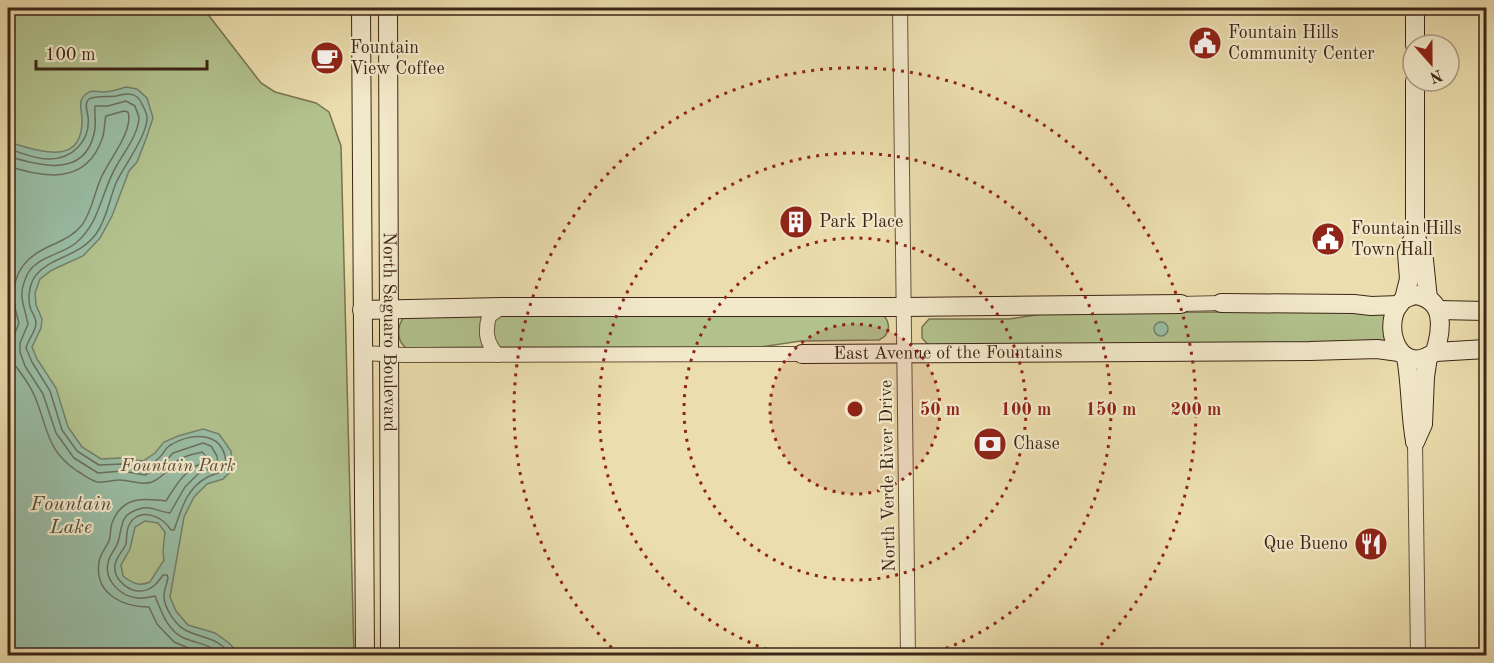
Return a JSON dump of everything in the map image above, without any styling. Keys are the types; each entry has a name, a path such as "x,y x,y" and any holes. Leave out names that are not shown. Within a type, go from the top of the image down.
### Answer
{"street":[{"name":"North Saguaro Boulevard","path":"361,8 364,656"},
{"name":"North Saguaro Boulevard","path":"388,8 390,656"},
{"name":"North Verde River Drive","path":"900,8 908,656"},
{"path":"1415,8 1415,33"},
{"path":"1415,93 1415,234 1424,260 1439,333 1425,377 1423,424 1416,442"},
{"path":"1415,234 1407,253 1409,279 1393,318 1393,330 1409,377 1411,417 1416,442 1418,656"},
{"path":"362,310 502,307 903,307 1221,303 1354,303 1371,306 1401,302 1415,295 1433,304 1486,311"},
{"path":"497,355 486,340 486,328 489,316 502,307"},
{"name":"East Avenue of the Fountains","path":"362,353 904,354 1299,352 1377,349 1403,354"},
{"path":"1403,354 1409,359 1418,360 1432,354 1486,349"}],"green space":[{"name":"Fountain Park","path":"8,8 203,8 261,83 275,92 316,103 329,112 341,146 354,655 8,655"},
{"path":"1389,309 1390,347 929,346 922,338 922,327 929,319 1009,319 1049,313 1379,311"},
{"path":"882,314 887,321 888,329 886,335 879,340 801,341 760,347 499,347 494,345 492,320 500,315"},
{"path":"483,315 483,347 406,348 400,341 399,329 404,317"}],"water":[{"name":"Fountain Lake","path":"126,87 137,89 147,98 153,118 146,139 137,162 129,171 112,216 100,238 83,256 52,270 40,279 35,293 36,305 42,319 41,328 32,347 56,388 68,427 82,447 101,459 122,458 143,461 155,453 164,442 203,429 219,434 231,451 233,469 223,479 207,484 194,497 184,517 170,597 176,611 188,625 215,633 240,655 8,655 8,142 31,149 66,151 75,145 80,135 83,97 90,92 106,92","holes":["145,521 158,523 165,532 164,560 150,582 142,584 133,582 123,576 121,565 130,549 135,527"]},
{"path":"1161,322 1166,324 1168,329 1166,334 1161,336 1156,334 1154,329 1156,324"}],"place":[{"name":"Fountain Hills Community Center","path":"1205,43"},
{"name":"Fountain View Coffee","path":"327,58"},
{"name":"Park Place","path":"796,222"},
{"name":"Fountain Hills Town Hall","path":"1328,239"},
{"name":"Chase","path":"990,444"},
{"name":"Que Bueno","path":"1371,544"}]}
